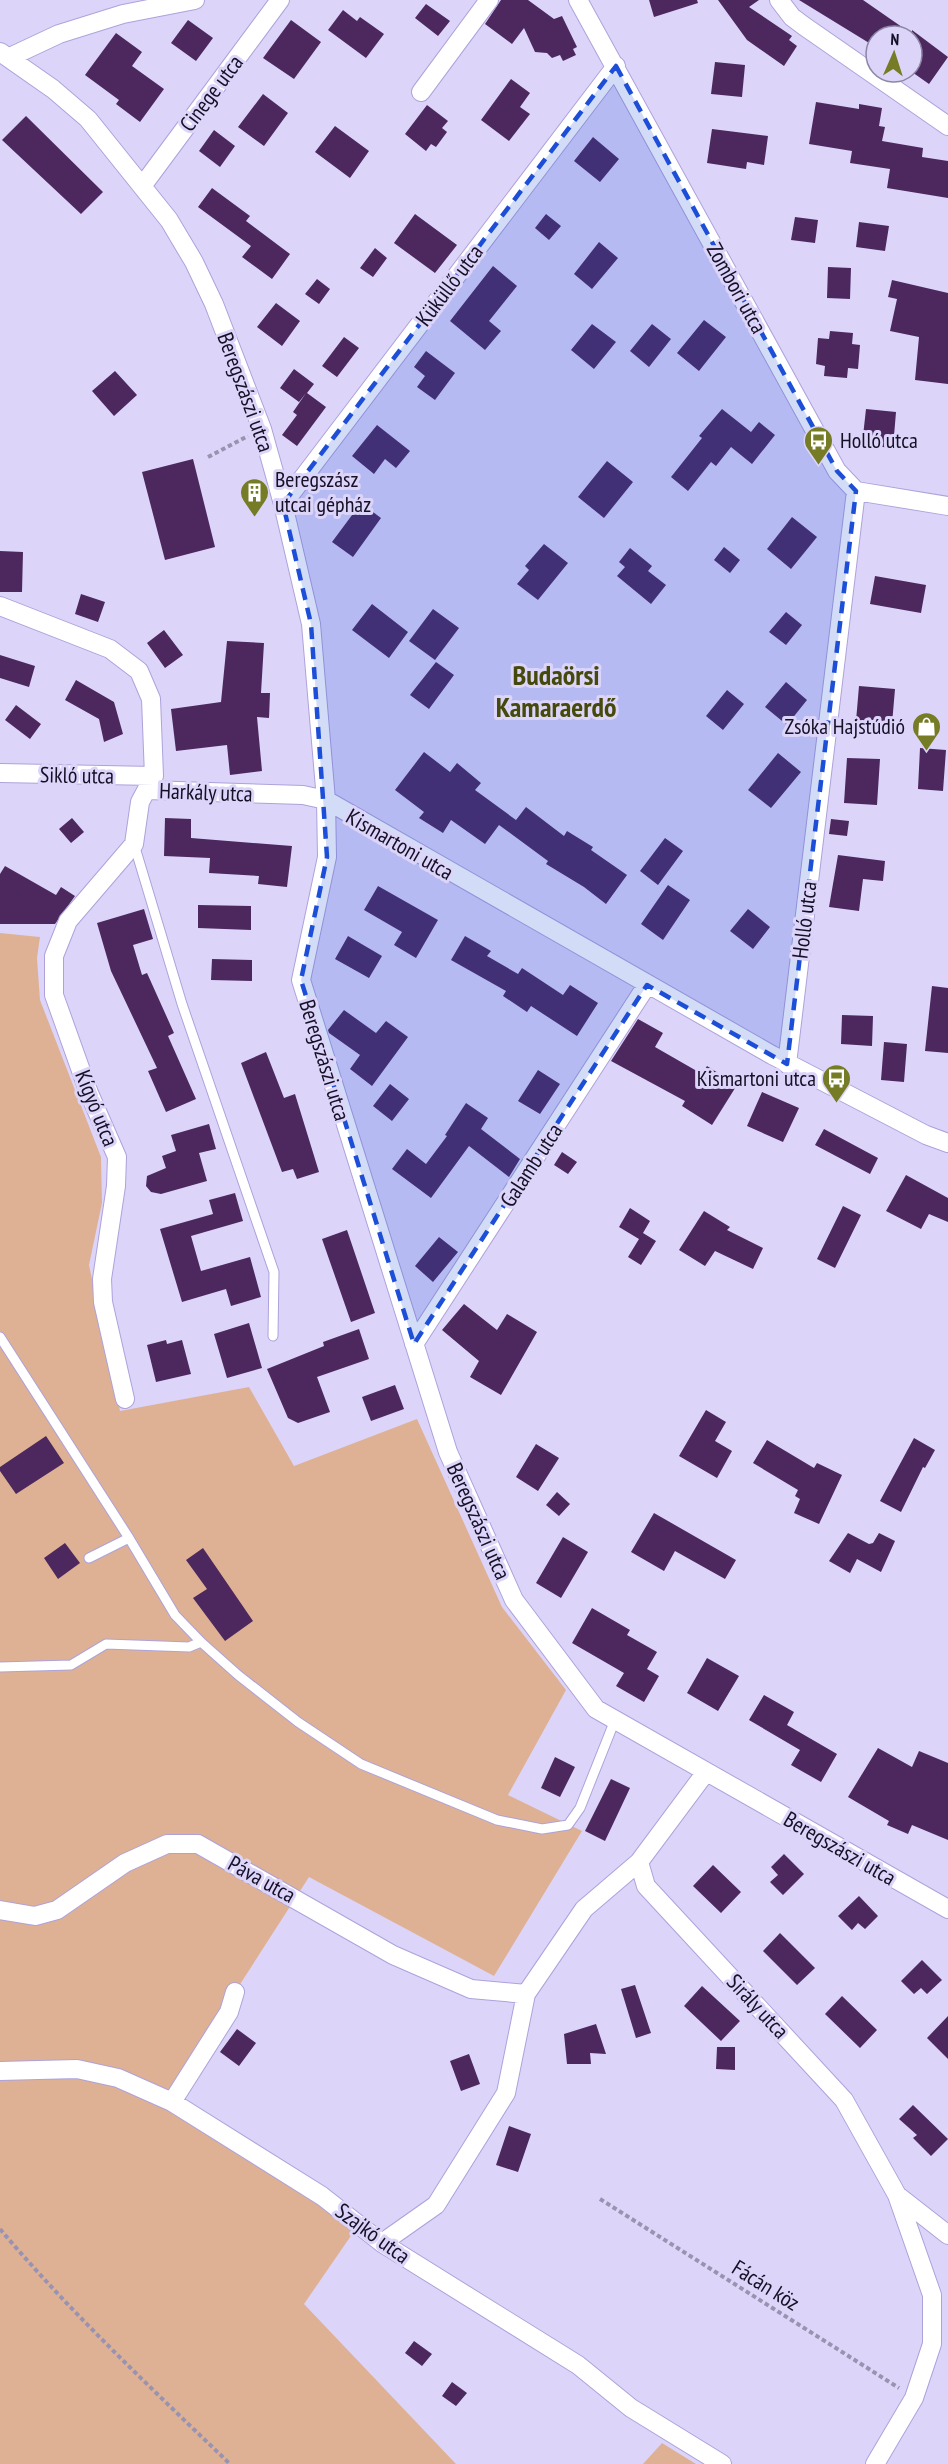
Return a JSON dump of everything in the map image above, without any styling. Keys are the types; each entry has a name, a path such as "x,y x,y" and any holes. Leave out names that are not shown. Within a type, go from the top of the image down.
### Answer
{"street":[{"path":"5,55 59,34 123,14 195,0"},
{"name":"Cinege utca","path":"143,185 280,0"},
{"path":"421,92 489,0"},
{"name":"Zombori utca","path":"578,0 837,471 856,491"},
{"path":"779,0 798,22 948,126"},
{"name":"Beregszászi utca","path":"5,55 88,119 143,185 168,220 194,262 214,304 262,429 283,504 311,624 326,800 327,857 301,980 448,1452 514,1600 596,1709 948,1908"},
{"name":"Küküllő utca","path":"283,504 616,66"},
{"path":"856,491 948,506"},
{"name":"Holló utca","path":"787,1064 856,491"},
{"name":"Harkály utca","path":"0,606 110,649 139,671 151,699 150,783 303,795 326,800"},
{"name":"Sikló utca","path":"0,773 150,783"},
{"path":"134,844 140,802 150,783"},
{"name":"Kismartoni utca","path":"326,800 787,1064 926,1135 948,1143"},
{"name":"Kígyó utca","path":"125,1399 103,1302 102,1279 116,1186 117,1157 89,1093 54,995 54,956 68,921 134,844"},
{"name":"Galamb utca","path":"414,1344 647,985"},
{"path":"382,2243 436,2205 506,2093 526,1994 584,1909 639,1862 706,1772"},
{"name":"Páva utca","path":"0,1910 35,1916 57,1910 125,1863 167,1844 198,1844 393,1955 471,1989 526,1994"},
{"name":"Sirály utca","path":"639,1862 646,1886 844,2100 897,2195 948,2235"},
{"path":"172,2102 229,2012 235,1992"},
{"name":"Szajkó utca","path":"3,2074 77,2069 118,2078 172,2102 322,2196 382,2243 578,2365 631,2408 722,2464"},
{"path":"874,2464 914,2398 932,2344 932,2295 897,2195"}],"lane":[{"path":"134,844 182,1004 274,1272 273,1336"},
{"path":"0,1337 129,1538 175,1615 238,1675 298,1722 361,1764 497,1820 542,1829 568,1825 580,1808 615,1720"},
{"path":"89,1558 129,1538"},
{"path":"0,1667 71,1665 106,1644 189,1647 201,1642"}],"path":[{"path":"208,457 262,429"},
{"name":"Fácán köz","path":"600,2199 914,2398"},
{"path":"0,2229 49,2287 230,2464"}],"highlighted area":[{"path":"616,66 837,471 856,491 787,1064 647,985 414,1344 301,980 327,857 311,624 283,504"}],"shaded area":[{"path":"0,933 40,937 37,958 40,1000 101,1157 102,1203 89,1265 120,1411 249,1387 294,1466 417,1419 502,1607 566,1690 508,1795 582,1831 494,1976 309,1877 165,2101 357,2227 304,2304 456,2464 0,2464"},
{"path":"662,2443 696,2464 643,2464"}],"building":[{"path":"501,0 528,0 554,19 562,16 577,47 573,49 576,55 563,61 560,55 552,58 547,53 535,52 524,28 512,44 485,24"},
{"path":"649,0 697,0 698,3 654,17"},
{"path":"718,0 759,0 749,7 792,36 789,40 797,46 784,66 747,40"},
{"path":"799,0 863,0 898,24 864,24 864,40"},
{"path":"426,4 450,21 438,36 415,18"},
{"path":"343,10 357,21 360,17 384,34 366,58 328,30"},
{"path":"188,20 213,38 196,61 171,43"},
{"path":"291,20 321,42 294,79 263,58"},
{"path":"116,33 142,52 132,66 164,89 140,122 116,104 119,100 85,75"},
{"path":"924,39 948,57 929,84 924,80"},
{"path":"715,62 745,65 742,97 711,94"},
{"path":"511,79 530,93 520,107 530,114 509,141 481,120"},
{"path":"263,94 288,113 264,146 238,127"},
{"path":"816,102 859,109 859,104 882,108 879,126 885,127 882,141 923,148 922,157 948,161 948,198 887,188 890,169 850,163 852,151 809,144"},
{"path":"427,105 448,121 442,128 447,132 436,147 431,144 426,151 405,134"},
{"path":"26,116 103,192 81,214 2,140"},
{"path":"335,126 369,151 350,178 315,152"},
{"path":"712,129 768,136 764,165 747,162 746,169 707,163"},
{"path":"214,130 235,146 220,167 199,151"},
{"path":"593,137 619,159 600,182 574,161"},
{"path":"212,188 250,216 246,221 290,254 272,279 242,257 251,246 198,207"},
{"path":"415,214 457,245 435,273 394,243"},
{"path":"546,214 561,226 549,240 535,228"},
{"path":"795,217 818,220 815,243 791,240"},
{"path":"859,222 889,226 885,251 856,247"},
{"path":"599,242 618,258 592,289 574,274"},
{"path":"375,248 387,258 373,277 360,268"},
{"path":"493,266 517,286 489,321 501,331 485,350 450,321"},
{"path":"828,267 851,268 850,299 827,298"},
{"path":"317,279 330,289 319,304 305,294"},
{"path":"892,280 948,293 948,384 915,380 919,337 890,331 897,299 888,297"},
{"path":"276,303 300,321 282,346 257,327"},
{"path":"704,320 726,337 699,371 677,353"},
{"path":"592,324 616,342 594,369 571,350"},
{"path":"652,324 671,339 649,367 630,351"},
{"path":"830,331 853,333 852,344 860,345 858,369 848,368 847,378 824,376 825,366 816,364 818,338 829,339"},
{"path":"344,337 359,348 337,377 322,366"},
{"path":"426,351 455,373 435,400 417,387 425,376 414,367"},
{"path":"294,369 314,384 307,393 326,407 297,446 282,435 297,415 293,412 306,393 299,402 280,388"},
{"path":"115,371 137,395 114,416 92,391"},
{"path":"722,409 751,432 759,422 775,435 752,464 731,447 716,466 711,462 688,491 671,477 702,438 699,436"},
{"path":"866,409 896,412 893,448 862,445"},
{"path":"377,425 410,451 396,468 385,459 374,474 352,456"},
{"path":"193,459 215,547 165,560 142,472"},
{"path":"607,461 633,482 604,518 578,497"},
{"path":"361,503 381,518 353,557 332,542"},
{"path":"792,517 817,537 791,569 767,549"},
{"path":"544,544 568,563 538,600 517,584 529,570 525,566"},
{"path":"724,547 740,560 730,573 714,560"},
{"path":"630,548 652,566 648,571 666,585 651,604 617,576 625,567 619,562"},
{"path":"0,551 23,552 22,592 0,592"},
{"path":"875,576 926,585 921,613 870,604"},
{"path":"81,594 105,602 98,622 75,614"},
{"path":"372,604 408,632 389,658 352,630"},
{"path":"433,609 459,628 435,660 409,641"},
{"path":"786,612 802,625 786,645 769,632"},
{"path":"164,630 183,655 165,668 147,643"},
{"path":"227,641 264,643 261,693 270,693 269,718 257,717 262,771 230,775 227,745 176,751 171,709 221,702"},
{"path":"0,655 35,666 29,687 0,678"},
{"path":"436,662 454,675 429,709 410,695"},
{"path":"76,680 114,702 123,734 104,742 99,719 65,700"},
{"path":"786,682 807,700 787,725 765,707"},
{"path":"859,686 895,689 892,724 856,721"},
{"path":"727,690 744,704 723,730 706,716"},
{"path":"16,705 41,724 30,739 5,720"},
{"path":"920,748 946,750 943,791 918,789"},
{"path":"424,752 450,772 457,763 481,783 475,790 516,820 526,807 564,836 567,831 593,847 591,850 627,875 606,904 584,887 546,864 548,861 499,825 485,844 451,820 443,833 419,818 424,812 395,790"},
{"path":"778,753 801,772 771,808 748,790"},
{"path":"847,758 880,759 877,805 844,803"},
{"path":"72,818 84,832 71,843 59,829"},
{"path":"165,818 191,819 191,838 292,846 287,887 258,884 259,876 209,873 210,858 164,856"},
{"path":"831,819 849,821 847,836 829,834"},
{"path":"665,838 683,851 658,885 640,871"},
{"path":"838,855 885,861 883,881 863,879 859,911 829,907"},
{"path":"5,866 56,895 61,887 75,896 55,924 0,924 0,874"},
{"path":"668,885 690,900 663,940 641,924"},
{"path":"378,886 438,920 416,958 394,945 402,932 364,910"},
{"path":"198,905 251,906 251,930 198,928"},
{"path":"144,909 153,939 133,945 142,975 147,973 174,1033 168,1036 196,1099 166,1112 148,1071 157,1068 111,971 97,923"},
{"path":"748,909 770,927 753,949 730,931"},
{"path":"348,936 382,956 369,978 335,959"},
{"path":"465,936 491,951 487,956 518,974 522,968 563,995 570,985 598,1003 577,1036 531,1006 527,1012 503,996 506,991 451,960"},
{"path":"212,959 252,960 252,981 211,980"},
{"path":"932,986 948,988 948,1053 925,1051"},
{"path":"344,1010 376,1033 386,1021 408,1037 372,1086 350,1069 360,1055 329,1033 328,1030"},
{"path":"842,1015 873,1016 872,1046 841,1044"},
{"path":"638,1019 663,1033 655,1047 702,1074 707,1066 737,1085 712,1125 682,1106 685,1101 611,1061"},
{"path":"884,1042 907,1044 904,1082 881,1080"},
{"path":"266,1052 284,1098 295,1094 319,1172 297,1179 293,1169 282,1172 241,1063"},
{"path":"538,1070 560,1084 540,1114 518,1101"},
{"path":"390,1084 409,1099 392,1121 373,1106"},
{"path":"762,1092 799,1108 783,1142 747,1126"},
{"path":"466,1103 488,1118 481,1129 520,1159 509,1177 469,1146 431,1198 392,1169 407,1149 426,1164 447,1136 445,1135"},
{"path":"209,1124 216,1149 199,1153 207,1181 161,1194 151,1192 146,1186 147,1176 166,1168 162,1156 176,1151 171,1135"},
{"path":"824,1129 878,1158 870,1174 815,1145"},
{"path":"562,1152 577,1162 568,1174 554,1165"},
{"path":"906,1175 948,1198 948,1222 929,1214 921,1229 886,1211"},
{"path":"235,1193 243,1221 191,1236 201,1271 250,1257 261,1297 231,1306 226,1289 182,1302 160,1229 213,1214 209,1200"},
{"path":"843,1206 861,1215 835,1268 817,1259"},
{"path":"630,1208 650,1221 643,1233 656,1241 641,1265 628,1257 639,1239 619,1227"},
{"path":"704,1211 730,1227 727,1230 763,1248 753,1269 715,1251 705,1266 679,1250"},
{"path":"347,1230 375,1313 351,1322 322,1239"},
{"path":"439,1237 458,1252 433,1282 415,1266"},
{"path":"464,1304 497,1330 507,1314 537,1332 501,1395 470,1377 479,1361 442,1330"},
{"path":"249,1323 262,1368 227,1378 214,1334"},
{"path":"359,1329 369,1359 317,1377 330,1412 298,1423 288,1418 267,1369 324,1346 323,1342"},
{"path":"166,1340 167,1344 182,1340 191,1374 156,1382 147,1345"},
{"path":"395,1385 404,1409 371,1421 362,1397"},
{"path":"706,1410 726,1422 715,1441 732,1451 717,1478 679,1456"},
{"path":"46,1436 64,1463 16,1494 0,1471 0,1467"},
{"path":"914,1438 935,1450 925,1468 923,1467 901,1512 880,1501"},
{"path":"767,1440 814,1468 817,1463 842,1475 819,1524 794,1513 800,1499 795,1496 798,1490 753,1463"},
{"path":"536,1444 559,1458 538,1491 516,1477"},
{"path":"557,1492 570,1504 559,1516 546,1505"},
{"path":"654,1513 736,1560 725,1579 675,1551 664,1571 631,1552"},
{"path":"848,1533 869,1544 873,1543 879,1533 895,1541 881,1572 857,1559 850,1573 829,1561"},
{"path":"563,1537 588,1552 561,1598 536,1583"},
{"path":"65,1543 80,1563 58,1579 44,1558"},
{"path":"203,1548 253,1621 225,1641 193,1598 207,1589 186,1560"},
{"path":"592,1608 630,1630 627,1635 657,1652 647,1669 659,1676 644,1702 616,1686 624,1673 572,1643"},
{"path":"707,1658 739,1676 718,1711 687,1693"},
{"path":"764,1695 794,1712 787,1725 837,1754 821,1782 791,1765 800,1750 749,1720"},
{"path":"878,1748 912,1767 919,1751 948,1763 948,1840 912,1825 908,1834 887,1825 889,1821 848,1797"},
{"path":"555,1757 575,1767 560,1797 541,1788"},
{"path":"611,1779 630,1788 605,1841 585,1831"},
{"path":"784,1854 804,1874 783,1895 770,1882 778,1875 771,1867"},
{"path":"713,1865 741,1892 721,1913 693,1886"},
{"path":"859,1896 878,1916 865,1929 858,1923 852,1930 838,1916"},
{"path":"780,1933 815,1968 797,1985 763,1951"},
{"path":"922,1960 942,1980 927,1994 921,1988 914,1994 901,1981"},
{"path":"635,1985 651,2033 636,2038 621,1989"},
{"path":"702,1986 740,2021 721,2041 684,2006"},
{"path":"842,1996 877,2030 860,2048 825,2014"},
{"path":"948,2016 948,2059 927,2038"},
{"path":"596,2024 606,2054 590,2053 591,2064 567,2064 564,2034"},
{"path":"237,2029 256,2043 239,2066 220,2052"},
{"path":"717,2047 735,2047 735,2070 716,2069"},
{"path":"469,2054 480,2084 461,2091 450,2061"},
{"path":"913,2105 948,2139 931,2156 913,2138 917,2135 899,2119"},
{"path":"509,2126 531,2134 518,2172 496,2165"},
{"path":"414,2341 432,2354 422,2366 405,2353"},
{"path":"452,2382 467,2393 456,2406 442,2396"}],"place":[{"name":"Holló utca","path":"819,466"},
{"name":"Beregszász utcai gépház","path":"254,518"},
{"name":"Zsóka Hajstúdió","path":"926,752"},
{"name":"Kismartoni utca","path":"837,1104"}],"district":[{"name":"Budaörsi Kamaraerdő","path":"556,691"}]}
